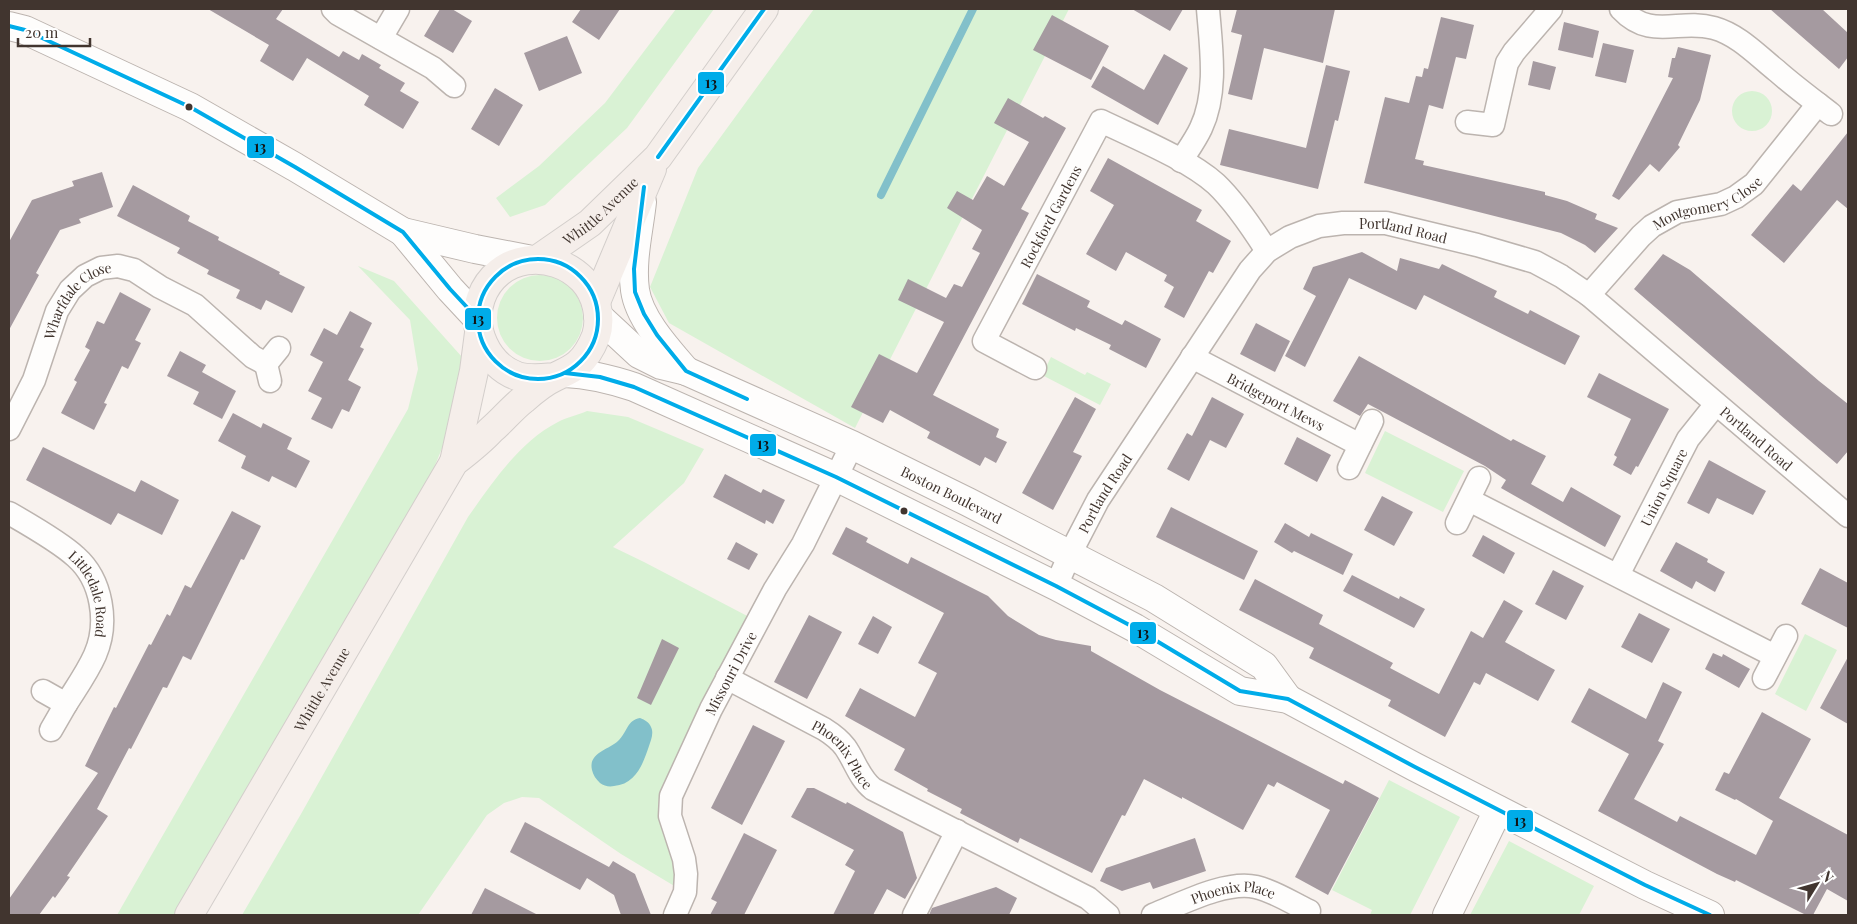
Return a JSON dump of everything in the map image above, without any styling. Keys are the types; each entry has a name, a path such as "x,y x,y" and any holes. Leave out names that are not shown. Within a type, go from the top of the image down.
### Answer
{"main road":[{"name":"Whittle Avenue","path":"533,259 590,224 658,157 764,9"},
{"name":"Whittle Avenue","path":"597,309 644,187 658,157"},
{"path":"533,259 558,262 574,271 588,285 597,309 596,334 590,350 579,363 560,375 535,379 516,375 499,365 486,351 478,326 481,298 492,280 508,266 533,259"},
{"name":"Whittle Avenue","path":"190,915 454,462 474,371 478,326"},
{"name":"Whittle Avenue","path":"454,462 492,430 524,399 560,375"}],"street":[{"path":"333,9 338,14 433,68 455,89"},
{"path":"381,38 398,9"},
{"path":"1182,161 1201,127 1209,101 1212,76 1208,9"},
{"path":"1467,122 1493,125 1507,64 1519,46 1551,9"},
{"name":"Montgomery Close","path":"1589,296 1652,226 1677,212 1721,204 1736,197 1754,184 1824,109 1753,50 1726,32 1702,26 1655,28 1640,24 1621,9"},
{"path":"14,24 190,107 403,232 475,249 533,259"},
{"name":"Rockford Gardens","path":"1035,368 984,341 1102,121 1182,161 1204,175 1216,185 1257,235 1267,251"},
{"path":"644,187 634,269 635,292 644,314 656,335 686,371"},
{"name":"Portland Road","path":"1056,586 1098,500 1250,270 1267,251 1290,237 1318,226 1343,223 1386,223 1478,245 1535,262 1561,276 1589,296 1716,404 1844,504"},
{"path":"403,232 478,326"},
{"name":"Wharfdale Close","path":"9,428 34,380 58,311 70,290 85,276 101,268 118,266 134,270 160,287 195,304 252,357 272,364"},
{"name":"Boston Boulevard","path":"597,309 639,354 660,365 686,371 852,445 968,502 1154,598 1243,651 1264,666 1288,698"},
{"name":"Bridgeport Mews","path":"1192,357 1360,445"},
{"name":"Boston Boulevard","path":"560,375 586,374 608,378 634,387 836,477 1056,586 1136,628 1240,691 1288,698 1360,739 1498,810 1645,885 1710,915"},
{"name":"Union Square","path":"1618,575 1688,439 1716,404"},
{"path":"1349,468 1372,421"},
{"name":"Missouri Drive","path":"675,915 684,892 686,874 684,858 670,816 671,796 727,678 775,589 803,544 852,445"},
{"path":"1457,523 1479,478"},
{"path":"1469,500 1775,656"},
{"name":"Littledale Road","path":"10,516 76,557 90,574 98,591 103,626 100,642 83,678 51,730"},
{"path":"1764,678 1786,636"},
{"name":"Phoenix Place","path":"727,678 824,729 836,738 845,748 861,776 873,789 1088,898 1108,915"},
{"path":"43,691 66,704"},
{"path":"1447,915 1498,810"},
{"path":"914,915 956,832"},
{"name":"Phoenix Place","path":"1153,915 1230,886 1256,887 1282,908 1309,911"}],"green space":[{"path":"676,9 714,9 627,128 545,205 510,217 496,198 539,166 605,103"},
{"path":"814,9 1069,9 855,428 669,323 650,287 698,168"},
{"path":"1756,91 1763,94 1769,100 1772,111 1771,119 1763,128 1756,131 1748,131 1741,128 1733,119 1732,107 1735,100 1744,92"},
{"path":"358,266 394,281 462,357 461,402 422,497 180,915 117,915 408,409 418,369 410,320"},
{"path":"540,275 557,278 571,287 580,301 583,318 580,335 571,349 557,358 540,361 523,358 509,349 500,335 497,318 500,301 509,287 523,278"},
{"path":"1051,357 1085,375 1087,372 1111,384 1100,405 1042,375"},
{"path":"587,411 628,417 704,449 684,483 613,547 753,619 664,794 680,859 676,887 621,854 539,798 522,797 504,803 487,815 418,915 242,915 468,517 508,464 531,440 558,422"},
{"path":"1385,431 1464,471 1443,512 1365,473"},
{"path":"1805,634 1837,650 1806,711 1775,694"},
{"path":"1389,780 1460,817 1410,915 1370,915 1372,910 1332,890"},
{"path":"1509,841 1594,886 1579,915 1470,915"}],"water":[{"path":"640,718 649,724 652,732 651,741 641,766 628,781 622,784 605,786 592,772 593,760 600,752 618,741 632,721"}],"building":[{"path":"208,9 283,9 276,19 339,57 343,51 359,60 362,54 381,65 379,68 405,83 400,91 419,102 403,129 364,105 369,96 307,58 293,81 260,61 269,45"},
{"path":"440,9 452,9 472,21 453,53 424,36"},
{"path":"581,9 620,9 599,40 572,22"},
{"path":"1132,9 1183,9 1170,31"},
{"path":"1237,9 1335,9 1323,63 1264,48 1252,100 1228,94 1242,35 1231,32"},
{"path":"1770,9 1822,9 1848,33 1848,57 1839,69"},
{"path":"1052,15 1109,46 1091,80 1033,50"},
{"path":"1441,17 1474,25 1466,59 1456,57 1443,109 1429,105 1415,159 1424,161 1423,165 1545,192 1545,195 1567,201 1597,214 1595,219 1618,228 1595,253 1585,245 1561,233 1364,183 1385,97 1409,103 1416,76 1422,77 1424,68 1428,69"},
{"path":"1564,22 1599,31 1593,58 1558,50"},
{"path":"567,36 582,73 539,91 524,53"},
{"path":"1603,43 1634,50 1626,83 1595,76"},
{"path":"1678,47 1711,55 1700,100 1678,145 1680,147 1659,172 1650,164 1619,200 1612,196 1673,78 1668,77 1672,58 1675,58"},
{"path":"1164,54 1188,68 1158,125 1091,87 1103,66 1144,90"},
{"path":"1533,61 1556,67 1550,90 1528,85"},
{"path":"1326,65 1350,71 1338,121 1335,120 1318,189 1220,165 1229,129 1306,148"},
{"path":"495,88 523,105 499,146 471,129"},
{"path":"1008,98 1043,118 1045,116 1066,128 1021,209 1029,213 933,395 999,429 996,437 1007,442 996,463 985,457 980,466 927,438 930,432 890,410 883,423 851,407 879,354 917,373 944,322 898,300 908,279 946,298 954,284 962,287 980,253 972,249 982,230 947,208 957,191 973,200 987,176 1004,186 1029,142 994,123"},
{"path":"1848,132 1848,209 1837,200 1784,263 1751,235 1793,184 1801,191"},
{"path":"1108,158 1202,210 1196,221 1231,241 1213,273 1209,271 1184,318 1164,307 1174,287 1164,281 1167,275 1126,252 1116,271 1086,254 1114,205 1090,191"},
{"path":"102,172 113,207 79,219 81,223 60,230 36,273 39,275 9,330 9,242 32,200 74,186 72,181"},
{"path":"133,185 190,216 188,221 219,237 218,240 305,287 292,313 266,300 261,310 236,298 240,290 207,274 209,270 177,253 180,248 117,216"},
{"path":"1362,252 1397,271 1400,258 1439,269 1442,264 1497,291 1494,297 1528,314 1530,310 1580,336 1565,365 1424,295 1416,310 1349,278 1305,367 1285,356 1316,296 1303,289 1313,267"},
{"path":"1663,254 1690,270 1848,404 1848,451 1837,464 1634,289"},
{"path":"1037,274 1090,301 1087,307 1122,325 1125,320 1161,339 1146,368 1109,349 1111,345 1076,328 1075,331 1022,304"},
{"path":"120,292 151,309 135,340 141,343 128,369 122,366 104,403 107,404 94,430 61,413 77,382 74,380 90,350 85,347 97,321 104,324"},
{"path":"350,311 372,323 360,347 364,349 348,380 361,387 349,412 342,409 332,429 311,419 322,398 308,391 323,362 310,355 324,328 337,335"},
{"path":"1256,323 1290,341 1275,372 1240,354"},
{"path":"180,351 206,365 202,372 236,391 222,419 193,404 199,392 167,376"},
{"path":"1359,356 1511,441 1513,439 1546,456 1531,484 1563,502 1571,487 1621,516 1605,547 1501,488 1506,480 1485,466 1368,404 1360,416 1333,401"},
{"path":"1599,373 1669,409 1638,467 1636,466 1631,475 1613,465 1617,457 1614,455 1631,419 1587,397"},
{"path":"1075,397 1096,409 1073,452 1082,456 1053,510 1022,493"},
{"path":"1212,397 1244,414 1226,448 1210,440 1189,481 1167,469 1187,433 1192,436"},
{"path":"233,413 261,428 263,423 292,438 287,449 310,461 296,488 272,476 269,482 241,468 246,456 218,441"},
{"path":"1297,437 1331,455 1317,482 1284,464"},
{"path":"43,447 135,492 141,480 179,500 162,535 118,513 111,525 26,480"},
{"path":"1709,460 1766,491 1753,515 1717,498 1709,514 1687,503"},
{"path":"725,474 761,493 763,489 785,500 773,524 766,520 765,524 713,497"},
{"path":"1382,496 1413,512 1394,546 1364,530"},
{"path":"1171,507 1258,551 1244,580 1156,537"},
{"path":"232,511 261,526 244,560 241,559 191,660 183,656 167,688 163,687 131,749 129,748 97,809 108,816 67,876 70,877 55,898 53,896 39,915 9,915 9,899 98,773 85,766 114,707 116,708 149,644 151,645 167,614 170,616 185,585 191,588"},
{"path":"1285,523 1309,537 1311,533 1353,554 1343,575 1294,551 1292,553 1274,542"},
{"path":"846,527 868,538 866,542 908,564 911,557 988,596 1008,616 1039,635 1091,646 1091,651 1160,690 1343,784 1345,780 1379,798 1328,895 1295,877 1330,810 1277,782 1274,787 1268,784 1243,830 1144,779 1125,816 1122,815 1092,873 1020,838 1018,843 960,813 962,809 927,791 928,789 894,770 905,749 845,716 860,688 915,717 937,673 918,663 944,613 832,554"},
{"path":"1483,535 1515,553 1504,574 1472,556"},
{"path":"736,542 758,554 749,570 727,559"},
{"path":"1676,542 1708,559 1707,562 1725,572 1715,592 1696,581 1692,589 1660,571"},
{"path":"1820,568 1848,583 1848,628 1801,604"},
{"path":"1553,570 1584,586 1566,620 1535,604"},
{"path":"1352,575 1399,599 1400,596 1425,609 1414,628 1343,591"},
{"path":"1255,579 1323,615 1319,624 1393,663 1390,668 1439,694 1471,631 1483,638 1504,600 1523,611 1505,642 1555,670 1538,701 1486,673 1480,685 1474,682 1445,737 1388,706 1391,700 1309,658 1314,648 1239,610"},
{"path":"1639,613 1670,629 1652,663 1621,647"},
{"path":"809,615 842,632 807,699 774,682"},
{"path":"873,616 892,627 878,654 858,644"},
{"path":"662,639 679,648 651,705 637,698"},
{"path":"1713,653 1722,657 1723,654 1750,669 1739,688 1705,669"},
{"path":"1848,657 1848,724 1820,708"},
{"path":"1663,682 1682,692 1658,741 1664,744 1634,799 1677,822 1680,816 1756,855 1773,821 1736,799 1715,790 1724,772 1729,774 1762,712 1811,739 1779,798 1848,835 1848,901 1827,889 1813,915 1806,915 1736,880 1735,882 1717,874 1598,811 1629,754 1571,722 1589,688 1646,719"},
{"path":"753,725 785,741 742,825 711,808"},
{"path":"807,788 814,788 846,804 847,802 903,832 917,878 905,899 887,889 873,915 833,915 855,871 845,865 854,850 791,817"},
{"path":"525,822 609,867 613,861 635,874 651,915 621,915 614,895 587,878 580,890 510,852"},
{"path":"744,833 777,850 744,915 710,915 717,902 711,899"},
{"path":"1195,838 1206,871 1153,889 1150,882 1122,891 1100,881 1106,868"},
{"path":"996,887 1017,898 1009,915 929,915 932,908"},
{"path":"485,888 538,915 471,915"}],"waterway":[{"path":"881,195 973,9"}],"transit line":[{"name":"13","path":"658,157 764,9"},
{"name":"13","path":"9,26 25,30 190,107 403,232 450,289 477,318"},
{"name":"13","path":"644,187 634,269 635,292 644,314 657,335 686,371 747,399"},
{"name":"13","path":"538,259 550,260 561,264 571,269 580,277 588,286 593,296 597,307 598,319 597,331 593,342 588,352 580,361 571,369 561,374 550,378 538,379 526,378 515,374 505,369 496,361 488,352 483,342 479,331 478,319 479,307 483,296 488,286 496,277 505,269 515,264 526,260 538,259"},
{"name":"13","path":"565,373 600,377 634,387 836,477 1056,586 1135,628 1240,691 1288,699 1415,767 1645,885 1710,915"}]}
